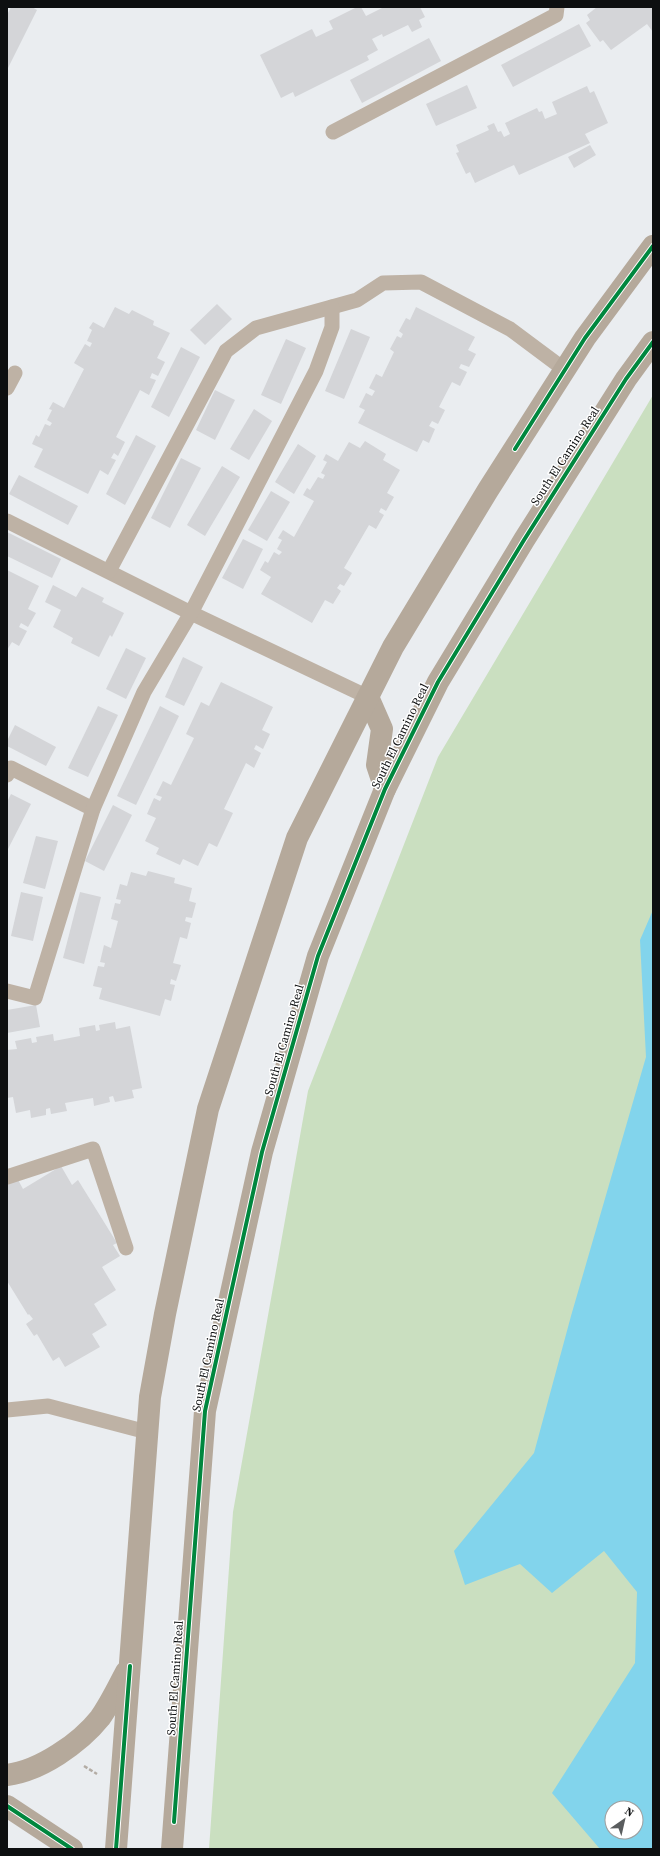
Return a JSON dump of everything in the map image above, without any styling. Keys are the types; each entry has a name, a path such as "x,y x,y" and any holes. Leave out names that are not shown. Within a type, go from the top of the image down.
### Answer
{"main road":[{"path":"116,1849 150,1397 165,1314 208,1109 297,838 397,640 488,490 585,338 653,246"},
{"name":"South El Camino Real","path":"172,1849 205,1411 262,1152 316,964 385,790 442,675 524,540 626,379 653,342"},
{"path":"368,697 382,729 377,765 385,790"},
{"path":"7,1775 16,1774 37,1766 78,1741 100,1717 130,1666"},
{"path":"7,1806 72,1849"}],"lane":[{"path":"333,132 556,15 557,7"},
{"path":"109,572 226,351 256,328 357,300 383,283 421,282 510,329 565,370"},
{"path":"7,991 35,998 93,809 144,692 191,613 316,371 332,327 332,307"},
{"path":"7,388 15,373"},
{"path":"7,521 191,613 368,697"},
{"path":"7,775 10,768 93,809"},
{"path":"7,1177 93,1149 126,1248"},
{"path":"7,1410 48,1406 147,1432"}],"path":[{"path":"80,1764 98,1775"}],"green space":[{"path":"653,395 653,1849 209,1849 233,1512 308,1091 438,757"}],"water":[{"path":"653,910 653,1849 600,1849 552,1793 635,1663 637,1592 604,1551 552,1593 520,1564 465,1585 454,1551 534,1453 571,1316 646,1057 640,940"}],"building":[{"path":"11,7 32,7 37,10 7,70 7,15"},
{"path":"357,7 361,7 366,16 384,7 420,7 425,17 419,20 422,27 412,32 408,25 383,37 382,34 372,39 378,50 367,56 369,60 295,97 293,92 281,98 260,55 312,29 316,37 333,29 329,21"},
{"path":"597,7 653,7 653,32 647,24 611,50 603,40 600,42 586,23 590,20 587,15"},
{"path":"579,24 591,46 513,87 501,65"},
{"path":"429,38 441,61 362,103 350,80"},
{"path":"467,85 477,108 436,126 426,104"},
{"path":"587,86 590,93 594,91 608,123 585,134 590,143 519,175 514,165 475,183 470,172 466,174 456,153 459,152 456,145 489,130 487,126 494,123 498,132 501,131 504,137 510,134 505,123 537,108 539,112 542,111 545,119 557,114 552,102"},
{"path":"590,145 596,155 574,168 568,157"},
{"path":"217,304 232,319 205,345 190,330"},
{"path":"115,307 129,314 132,310 154,321 153,325 170,333 157,358 165,362 158,376 152,373 150,378 156,380 149,395 140,390 116,437 125,442 118,456 114,453 111,458 116,460 108,475 100,470 88,494 34,467 43,449 32,444 36,435 39,437 45,424 50,426 52,423 47,420 52,410 49,409 53,402 64,408 84,369 74,363 85,344 90,347 92,343 87,341 92,330 89,328 93,322 104,328"},
{"path":"416,307 475,337 468,350 476,354 469,367 461,364 459,368 467,372 460,386 452,382 439,407 445,410 438,424 432,421 429,426 435,429 429,443 423,440 417,452 358,423 365,410 359,407 366,393 372,396 375,391 369,388 376,374 382,377 394,352 390,349 397,336 401,338 403,334 399,331 406,318 410,320"},
{"path":"351,329 370,337 344,399 325,391"},
{"path":"286,339 306,348 281,404 261,395"},
{"path":"181,347 200,357 169,417 151,407"},
{"path":"215,390 235,400 215,440 196,430"},
{"path":"254,409 272,421 249,460 230,449"},
{"path":"136,435 156,446 125,505 106,494"},
{"path":"365,441 386,454 383,460 400,470 387,493 394,497 386,511 381,508 379,512 384,515 376,529 369,525 344,568 352,573 344,586 340,584 337,588 341,591 333,604 325,600 312,623 261,594 271,577 260,570 265,561 268,563 274,552 279,555 282,552 277,549 282,540 278,538 283,530 294,537 314,501 303,495 307,488 310,490 318,477 323,479 325,475 321,473 327,462 323,460 326,454 338,461 349,442 360,448"},
{"path":"298,444 316,456 294,494 275,482"},
{"path":"181,458 201,468 170,528 151,518"},
{"path":"222,466 240,477 205,536 187,525"},
{"path":"19,475 78,506 68,525 9,494"},
{"path":"271,491 290,502 267,541 248,530"},
{"path":"7,532 61,559 52,578 7,556"},
{"path":"243,539 263,549 243,589 222,578"},
{"path":"7,570 39,586 28,609 36,613 28,627 21,623 19,627 27,631 19,646 12,642 7,650"},
{"path":"53,585 76,597 82,587 104,598 102,602 124,613 112,637 110,635 99,657 71,643 73,638 53,627 61,610 45,602"},
{"path":"126,648 146,658 126,699 106,689"},
{"path":"183,657 203,667 184,706 165,697"},
{"path":"221,682 273,707 262,730 270,734 263,749 256,745 254,749 261,753 254,768 246,763 224,809 233,813 217,847 209,843 198,866 183,859 180,865 156,854 159,848 145,841 156,818 147,814 154,798 160,801 162,797 156,795 163,781 171,785 194,738 186,734 201,702 209,706"},
{"path":"98,706 118,715 88,777 68,768"},
{"path":"160,706 179,716 136,805 117,796"},
{"path":"15,725 56,747 46,766 7,746 7,741"},
{"path":"11,794 31,804 7,851 7,802"},
{"path":"113,805 132,815 104,871 85,861"},
{"path":"36,836 58,841 45,889 23,883"},
{"path":"148,871 175,878 174,883 192,888 189,901 196,903 192,918 186,917 185,921 191,923 187,939 180,937 173,963 181,965 176,981 171,979 170,984 175,985 171,1001 165,999 160,1016 99,999 102,988 93,986 98,966 104,967 105,963 100,962 104,945 111,948 118,921 111,919 115,903 120,904 121,900 116,899 120,884 127,886 131,872 146,876"},
{"path":"21,892 43,897 33,941 11,936"},
{"path":"80,892 101,897 84,964 63,958"},
{"path":"36,1005 40,1027 7,1033 7,1010"},
{"path":"115,1022 116,1029 130,1026 142,1088 132,1090 134,1098 115,1102 113,1096 109,1097 110,1102 94,1106 93,1098 65,1103 67,1111 51,1114 50,1108 46,1109 46,1115 31,1118 30,1110 16,1113 13,1097 7,1098 7,1050 17,1049 15,1041 31,1038 32,1043 37,1042 36,1037 53,1034 54,1041 80,1036 79,1028 95,1025 96,1031 100,1030 99,1025"},
{"path":"61,1166 72,1185 78,1180 117,1243 113,1245 120,1256 102,1267 116,1290 94,1304 107,1325 92,1334 100,1347 65,1367 59,1357 53,1361 37,1334 34,1336 26,1324 33,1319 29,1314 28,1315 7,1281 7,1184 17,1178 23,1189"}],"cycle path":[{"path":"515,449 585,338 653,246"},
{"path":"174,1822 205,1411 262,1152 318,956 385,789 438,682 524,540 626,379 653,342"},
{"path":"116,1849 130,1666"},
{"path":"7,1806 72,1849"}]}
